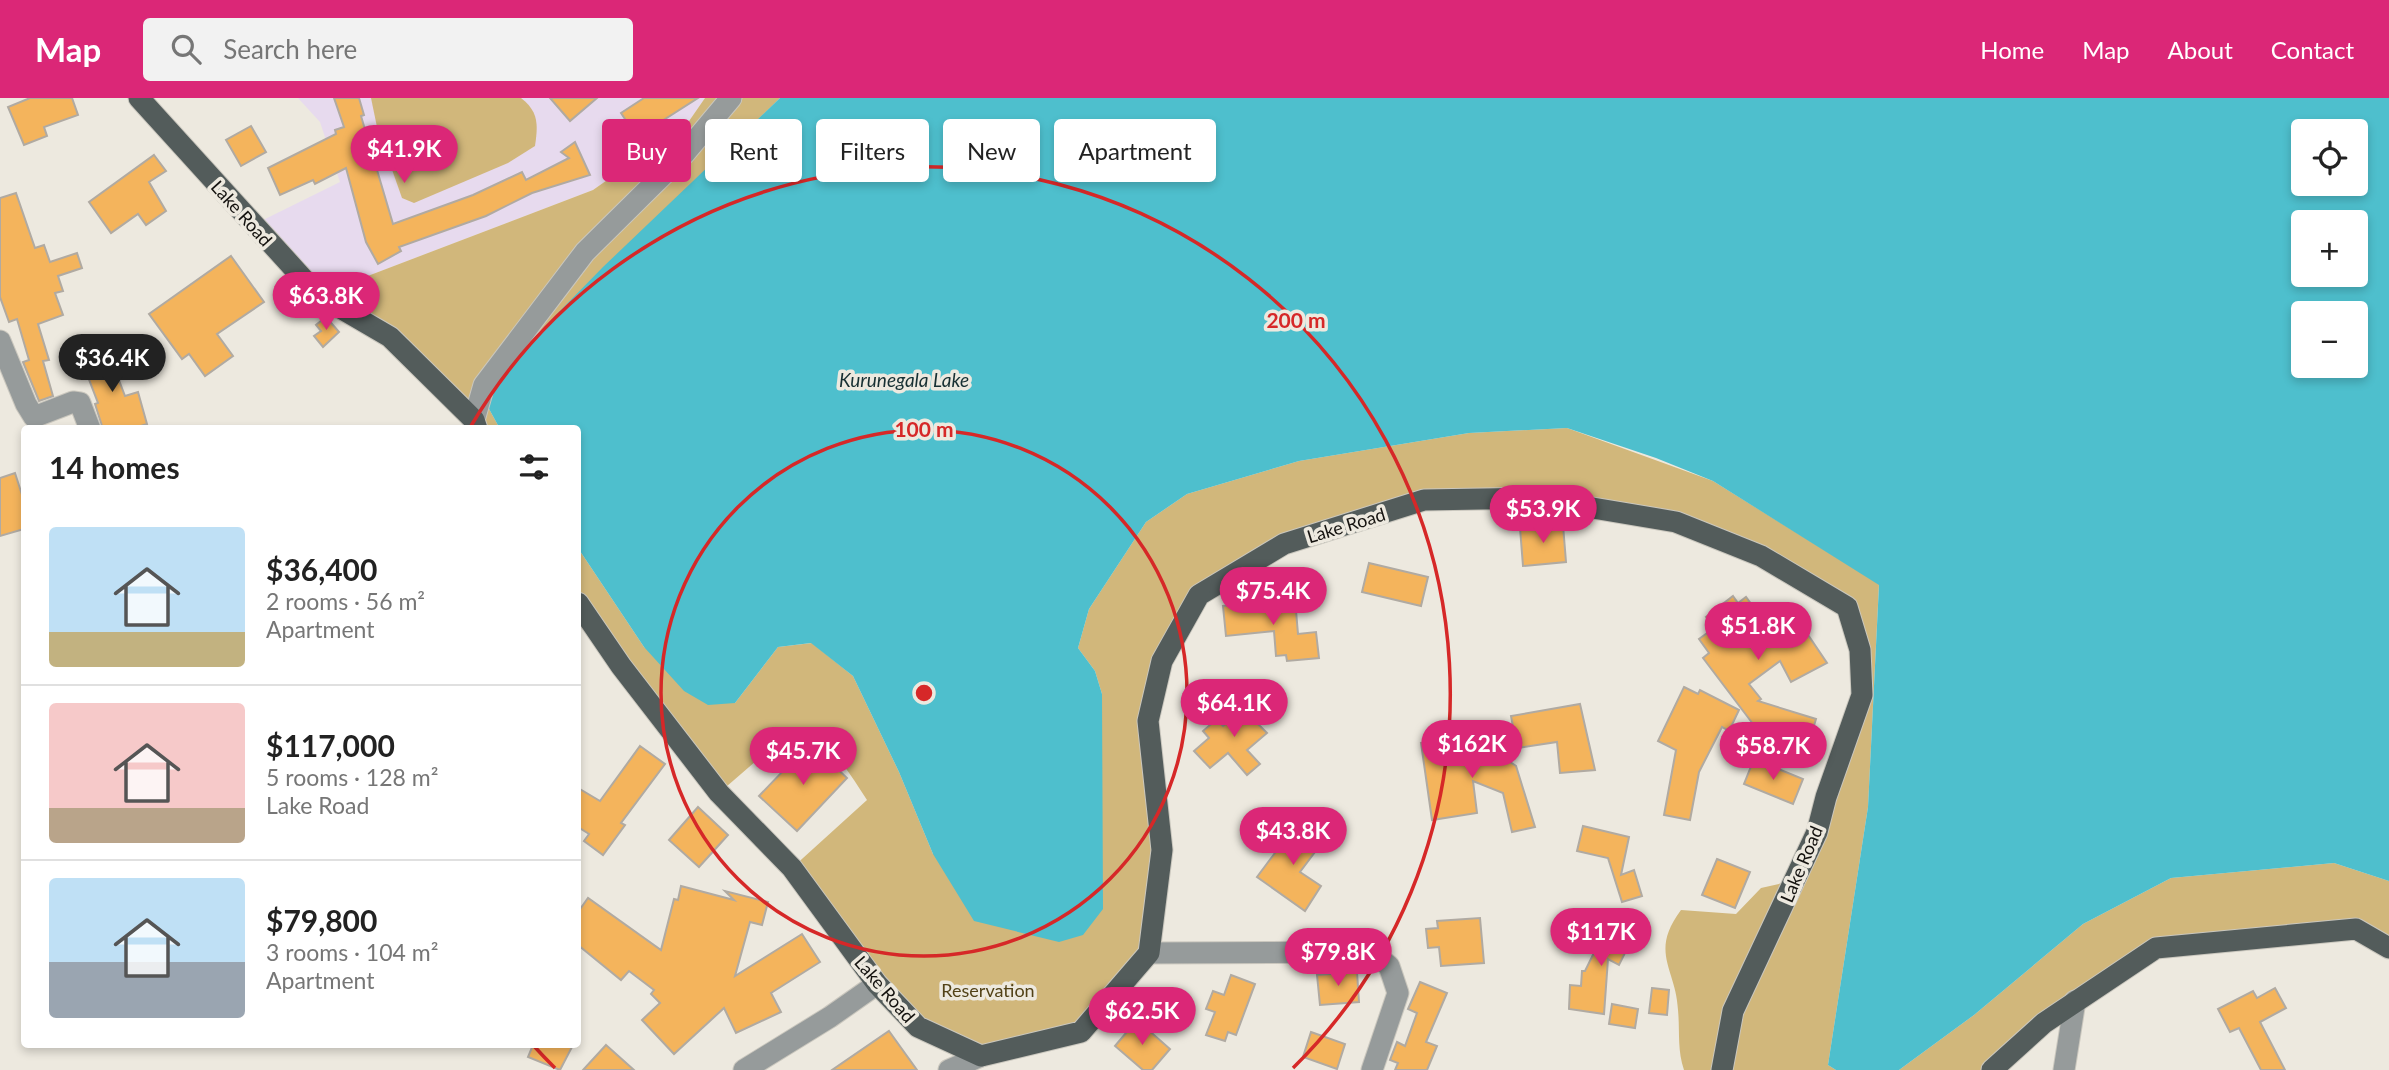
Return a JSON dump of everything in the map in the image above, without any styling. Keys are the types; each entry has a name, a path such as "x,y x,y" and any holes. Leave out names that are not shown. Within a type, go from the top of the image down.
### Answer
{"main road":[{"name":"Lake Road","path":"139,98 317,295 390,337 475,425"},
{"name":"Lake Road","path":"1149,953 1162,850 1148,721 1162,662 1199,595 1284,544 1424,500 1533,498 1676,522 1761,556 1847,607 1860,650 1862,695 1826,797 1817,832 1733,1012 1722,1070"},
{"name":"Lake Road","path":"581,607 621,666 711,783 792,868 877,984 918,1027 981,1056"},
{"path":"1992,1070 2044,1023 2155,948 2356,929 2389,948"},
{"path":"981,1056 1081,1032 1149,953"}],"street":[{"path":"475,425 484,385 585,252 684,154 726,100"},
{"path":"0,341 34,417 74,402 80,403 88,425"},
{"path":"1149,953 1371,952 1389,966 1398,993 1372,1070"},
{"path":"744,1070 830,1017 877,984"},
{"path":"2064,1070 2075,1001"},
{"path":"949,1070 981,1056"}],"shaded area":[{"path":"298,98 705,98 690,119 602,119 602,182 604,182 593,190 318,295 253,225 340,182 320,122"}],"green space":[{"path":"371,98 521,98 531,108 536,119 535,146 508,163 414,203 402,198 377,127"},
{"path":"705,98 780,98 758,119 705,119 705,171 484,385 488,407 498,425 474,425 428,372 318,295 593,190 604,182 691,182 690,119"},
{"name":"Reservation","path":"1567,428 1713,481 1879,584 1868,807 1828,1065 1836,1070 1684,1070 1676,995 1665,949 1672,925 1681,910 1736,914 1761,888 1796,880 1862,695 1847,607 1676,522 1533,498 1424,500 1284,544 1199,595 1148,721 1162,850 1149,953 1081,1032 981,1056 918,1027 792,868 867,800 836,757 817,739 793,729 719,793 581,607 581,552 644,647 735,703 778,647 812,643 853,676 899,772 933,854 1101,767 1102,694 1095,671 1078,648 1089,609 1146,522 1187,494 1299,461 1469,433"},
{"path":"2334,863 2389,881 2389,948 2356,929 2156,948 1992,1070 1899,1070 1974,1015 2083,924 2171,878"}],"water":[{"name":"Kurunegala Lake","path":"780,98 2389,98 2389,881 2334,863 2171,878 2083,924 1974,1015 1899,1070 1836,1070 1828,1065 1868,807 1879,585 1713,481 1656,458 1567,428 1469,433 1299,461 1187,494 1146,522 1089,609 1078,648 1095,671 1102,694 1103,909 1083,935 1059,942 974,921 933,854 899,772 853,676 811,643 778,647 735,703 708,705 684,691 644,647 581,552 581,425 498,425 488,407 494,384 509,363 603,267 705,170 705,182 802,182 802,119 758,119"}],"building":[{"path":"30,98 72,98 78,115 44,127 47,136 24,145 8,107"},
{"path":"334,98 359,98 364,115 361,116 393,224 473,195 522,172 526,180 569,158 561,152 575,142 590,175 532,193 486,216 399,247 401,251 378,264 366,242 346,168 315,184 313,180 280,195 268,168 336,134 335,130 344,127"},
{"path":"550,98 597,98 570,121"},
{"path":"644,98 698,98 665,119 625,119 621,113"},
{"path":"251,126 266,152 241,166 226,140"},
{"path":"154,155 166,171 149,182 166,211 146,225 138,214 111,233 89,202"},
{"path":"16,193 35,248 44,245 50,262 77,253 82,268 58,276 63,291 55,293 63,315 38,324 49,360 43,361 53,396 39,401 23,362 29,360 17,319 9,322 0,297 0,198"},
{"path":"231,256 264,302 217,334 233,356 205,376 189,354 182,359 149,314"},
{"path":"326,317 339,332 323,347 314,336 321,331 316,325"},
{"path":"106,346 125,396 138,392 147,424 102,425 95,404 98,403 80,356"},
{"path":"15,473 21,492 21,530 0,536 0,478"},
{"path":"1563,525 1566,562 1523,566 1520,528"},
{"path":"1369,563 1428,577 1421,606 1362,592"},
{"path":"1733,596 1738,603 1746,597 1760,616 1766,611 1792,646 1802,626 1827,663 1791,682 1780,661 1749,684 1761,699 1758,701 1816,719 1809,742 1753,724 1703,658 1709,653 1699,639 1714,628 1706,617"},
{"path":"1295,599 1298,634 1316,632 1319,658 1287,661 1286,655 1276,656 1274,631 1226,636 1223,606"},
{"path":"1684,687 1698,694 1700,690 1739,710 1729,731 1722,727 1699,772 1690,820 1664,815 1676,750 1658,741"},
{"path":"1251,702 1266,719 1259,725 1267,733 1247,750 1260,764 1247,775 1228,753 1210,768 1194,751 1209,738 1203,731 1217,719 1223,726"},
{"path":"1580,704 1595,770 1560,773 1557,742 1517,748 1511,716"},
{"path":"1473,737 1516,766 1535,827 1512,832 1503,793 1473,781 1477,813 1432,820 1421,743"},
{"path":"810,743 847,778 797,831 759,796"},
{"path":"640,746 665,764 621,823 625,825 603,855 584,841 589,834 581,829 581,790 600,801"},
{"path":"1754,759 1803,779 1793,804 1744,784"},
{"path":"698,807 728,835 699,867 669,840"},
{"path":"1298,822 1324,840 1300,872 1321,886 1305,911 1257,877"},
{"path":"1583,826 1629,837 1621,875 1634,870 1642,896 1622,902 1608,858 1577,851"},
{"path":"1717,859 1750,872 1735,908 1702,895"},
{"path":"681,886 734,900 725,891 768,902 762,925 750,922 735,976 802,934 820,962 771,993 781,1012 736,1033 724,1008 674,1054 642,1020 660,1003 651,994 654,990 629,971 621,980 581,947 581,908 588,898 661,950 674,899 678,900"},
{"path":"1612,916 1637,929 1619,965 1608,959 1604,1014 1569,1009 1570,985 1581,986 1582,971 1585,971"},
{"path":"1480,918 1484,963 1441,966 1439,947 1428,948 1426,929 1438,928 1437,921"},
{"path":"1357,972 1359,1002 1320,1005 1317,975"},
{"path":"1231,975 1255,984 1236,1035 1228,1032 1225,1041 1206,1035 1215,1012 1206,1009 1213,991 1224,995"},
{"path":"1420,982 1447,993 1426,1042 1437,1046 1427,1070 1395,1070 1398,1063 1390,1060 1397,1042 1405,1046 1417,1013 1408,1009"},
{"path":"1652,988 1669,990 1667,1015 1649,1013"},
{"path":"2275,988 2286,1008 2260,1022 2285,1070 2261,1070 2239,1028 2230,1032 2218,1009 2253,991 2257,998"},
{"path":"1612,1004 1638,1009 1635,1028 1609,1024"},
{"path":"1137,1020 1170,1049 1152,1070 1143,1070 1115,1046"},
{"path":"889,1031 917,1070 832,1070"},
{"path":"1311,1032 1345,1044 1337,1069 1303,1057"},
{"path":"606,1045 634,1070 583,1070"},
{"path":"532,1048 571,1048 560,1070 528,1057"}]}
